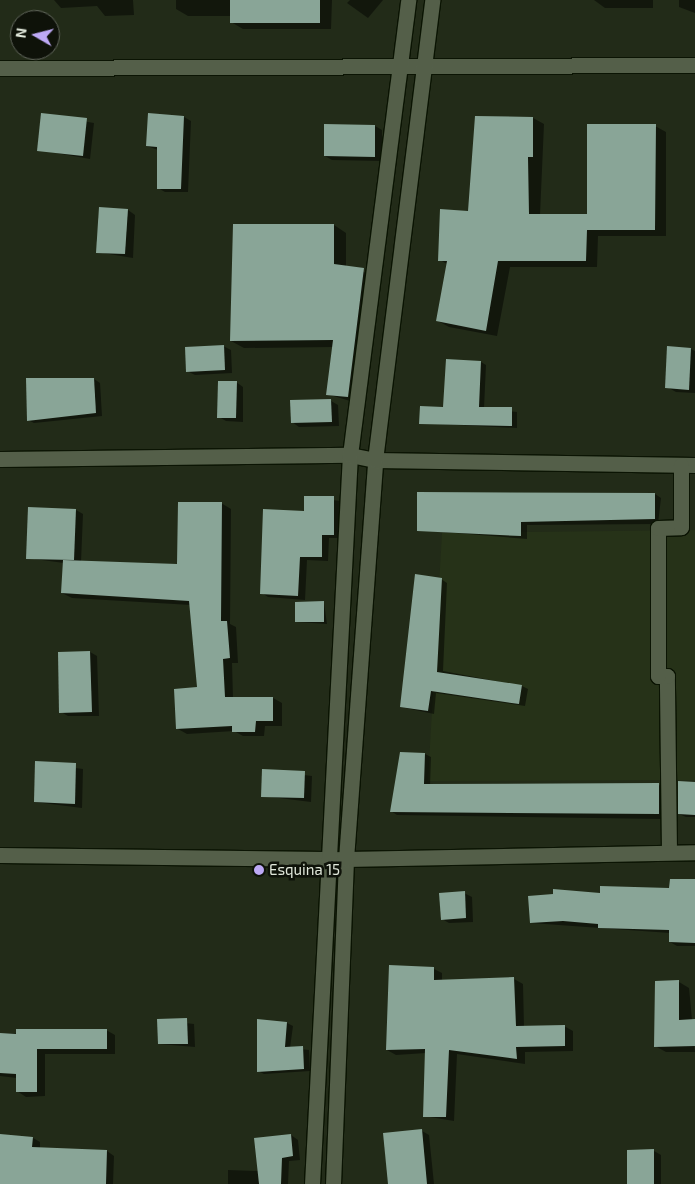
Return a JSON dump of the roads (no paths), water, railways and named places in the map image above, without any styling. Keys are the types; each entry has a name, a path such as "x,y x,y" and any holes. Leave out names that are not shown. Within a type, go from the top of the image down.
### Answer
{"street":[{"path":"312,1184 326,857 350,455 408,0"},
{"path":"333,1184 346,858 375,460 426,65 432,0"},
{"path":"0,68 401,64 695,65"},
{"path":"0,459 350,455 375,460 688,465 681,526 658,528 658,676 667,676 669,851"},
{"path":"0,855 346,858 695,852"}],"place":[{"name":"Esquina 15","path":"259,870"}]}
